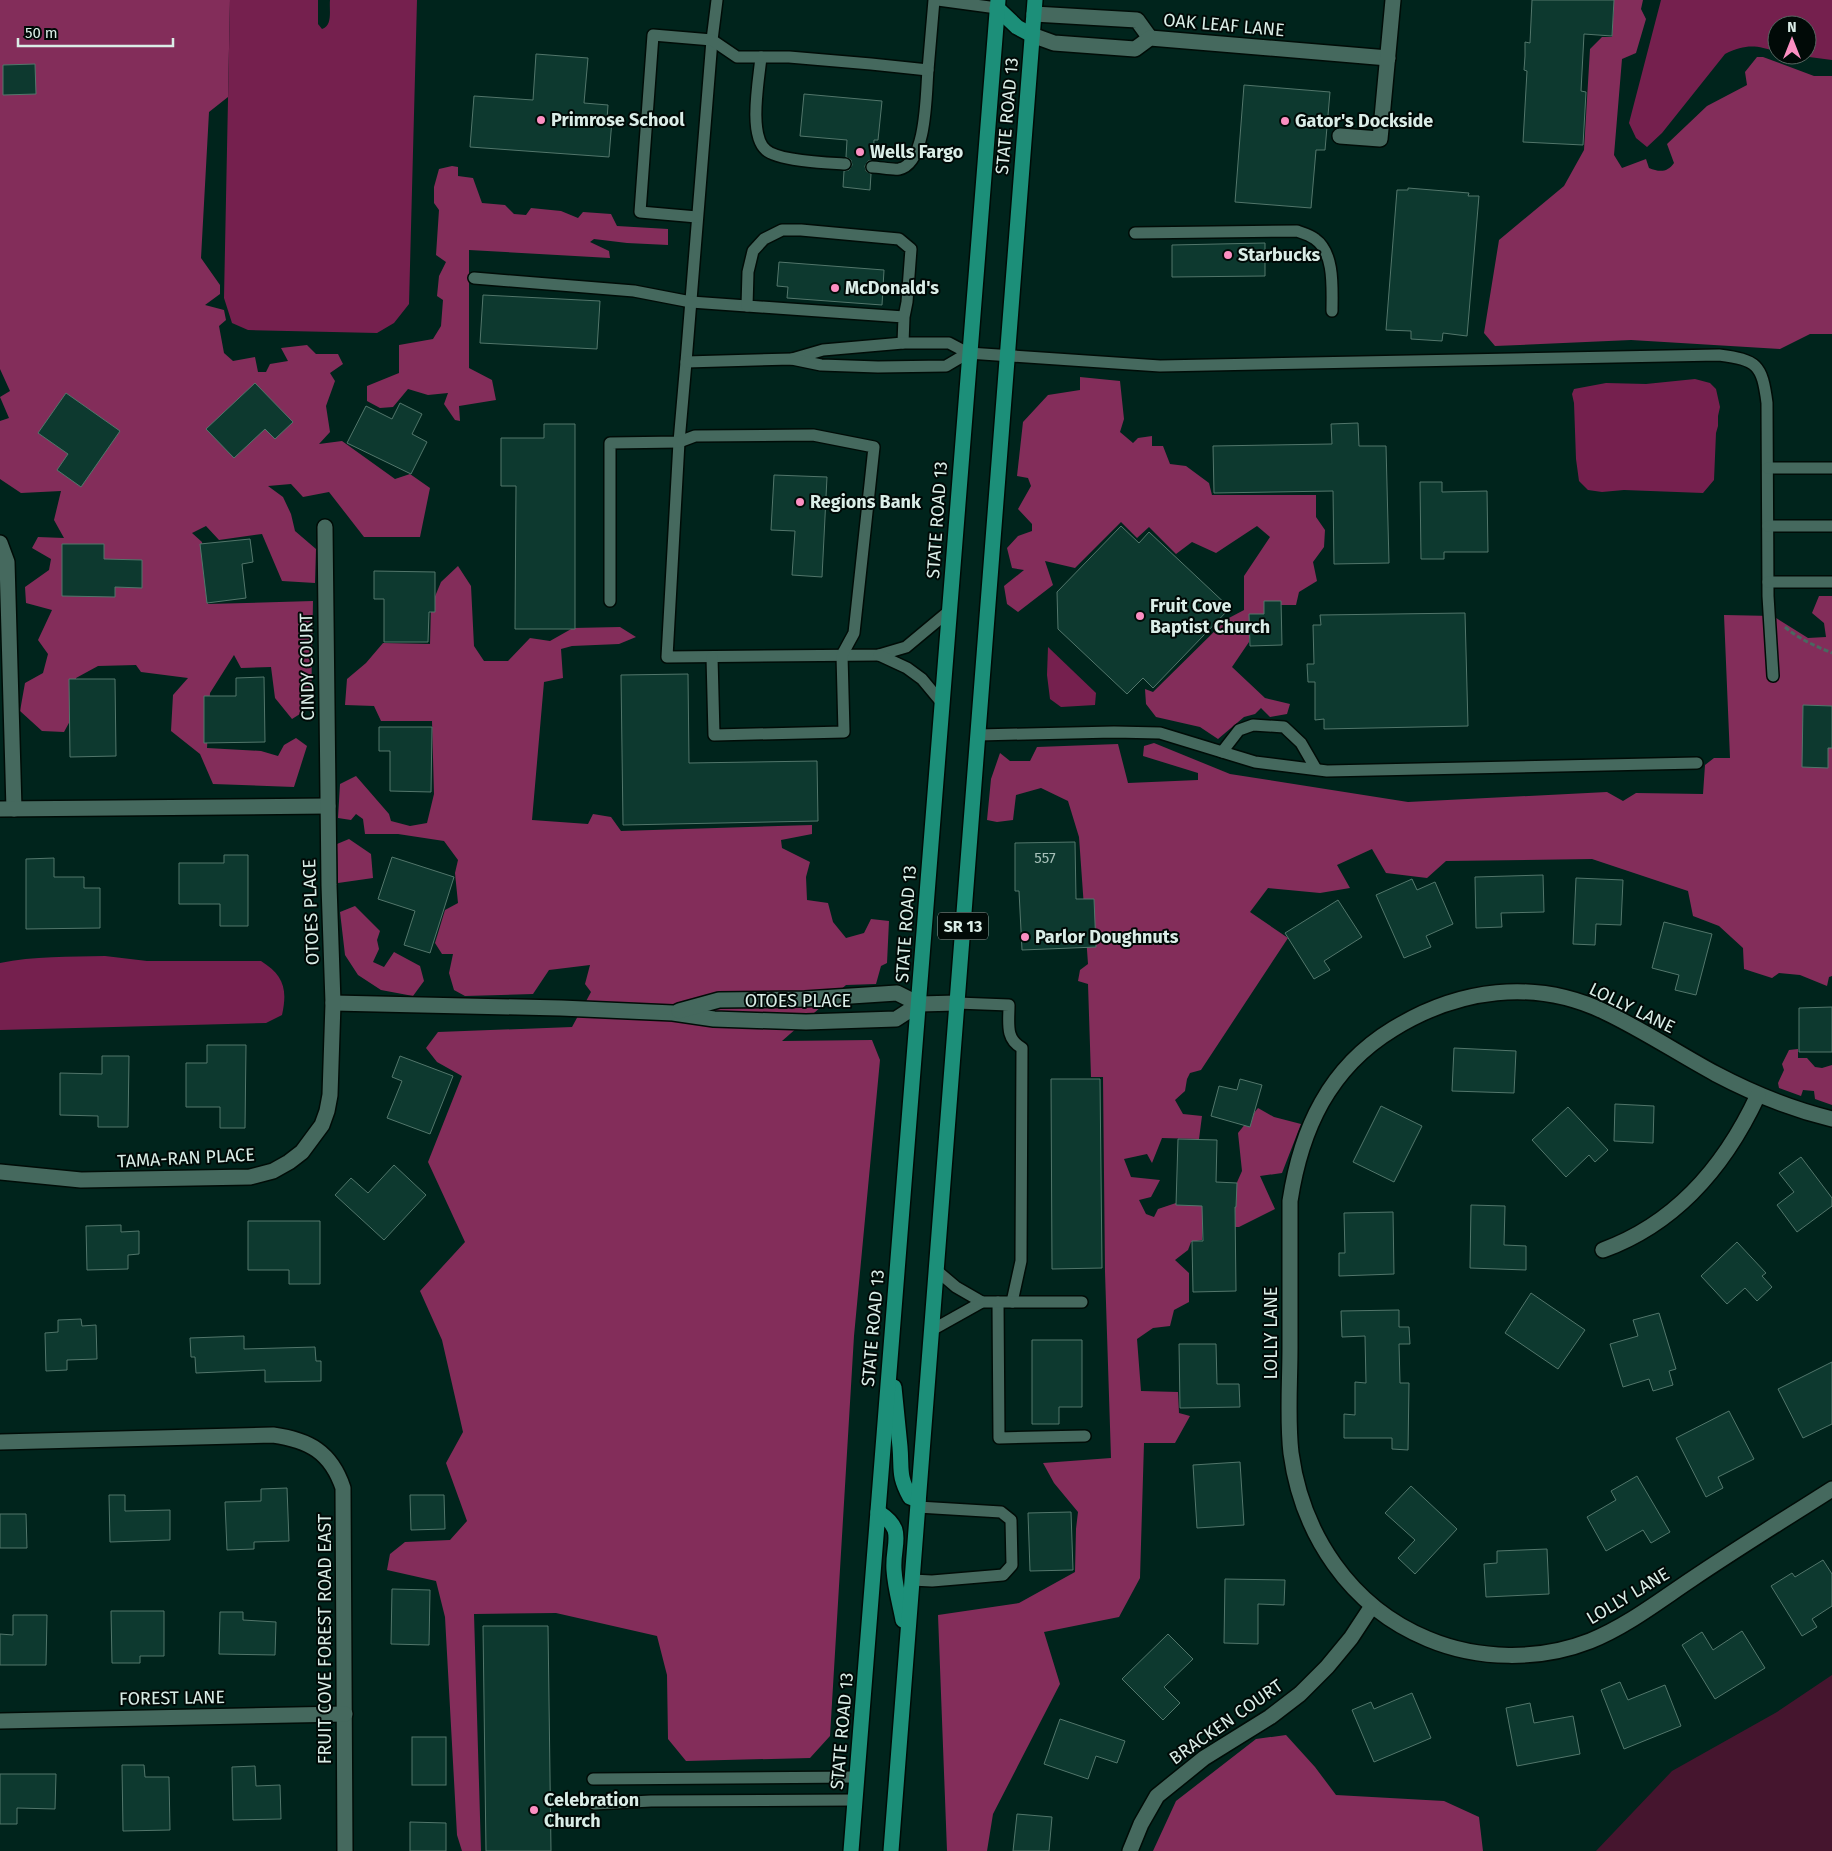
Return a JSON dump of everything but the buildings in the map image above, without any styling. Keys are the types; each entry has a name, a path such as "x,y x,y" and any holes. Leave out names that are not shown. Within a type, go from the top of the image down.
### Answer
{"main road":[{"path":"997,4 1017,27 1032,35"},
{"name":"STATE ROAD 13","path":"851,1851 997,4"},
{"name":"STATE ROAD 13","path":"891,1851 1034,7"},
{"path":"890,1346 901,1456 900,1472 903,1484 910,1497 918,1503"},
{"path":"878,1512 889,1519 896,1530 894,1570 906,1641"}],"street":[{"path":"1340,136 1380,139 1393,0"},
{"path":"1034,7 1137,20 1150,38"},
{"name":"OAK LEAF LANE","path":"1032,35 1054,43 1135,49 1150,38 1388,58"},
{"name":"CINDY COURT","path":"325,527 328,806"},
{"path":"0,543 7,562 7,809 328,806"},
{"name":"OTOES PLACE","path":"328,806 333,1003 560,1008 673,1013 714,1019 806,1022 896,1019 919,1004"},
{"name":"LOLLY LANE","path":"1832,1120 1758,1095 1715,1074 1604,1011 1578,1001 1552,995 1525,992 1497,992 1470,996 1442,1004 1416,1015 1379,1037 1358,1055 1336,1080 1318,1108 1305,1137 1295,1168 1290,1201 1291,1451 1298,1490 1311,1527 1331,1562 1350,1585 1372,1606 1402,1627 1437,1643 1492,1655 1529,1655 1590,1641 1622,1625 1832,1489"},
{"name":"OTOES PLACE","path":"673,1013 719,1000 805,999 897,993 919,1004 957,1003"},
{"name":"TAMA-RAN PLACE","path":"0,1172 81,1180 250,1177 273,1171 302,1152 318,1132 327,1111 330,1096 333,1003"},
{"path":"1604,1250 1625,1242 1662,1219 1695,1191 1731,1146 1746,1121 1758,1095"},
{"name":"FRUIT COVE FOREST ROAD EAST","path":"0,1442 273,1434 304,1442 330,1462 343,1488 345,1851"},
{"name":"BRACKEN COURT","path":"1130,1851 1140,1824 1158,1796 1204,1758 1270,1717 1300,1694 1327,1667 1351,1638 1372,1606"},
{"name":"FOREST LANE","path":"0,1722 345,1714"}],"lane":[{"path":"717,0 712,40 679,442 667,657 879,655 906,648 948,612"},
{"path":"872,167 900,169 912,162 921,142 936,0 997,4"},
{"path":"697,217 640,212 653,35 712,40 737,57 862,63 928,70"},
{"path":"761,57 756,121 758,138 766,151 790,160 845,164"},
{"path":"747,306 748,272 752,251 764,239 782,230 899,239 911,249 903,343"},
{"path":"1135,234 1297,231 1316,239 1324,251 1332,270 1332,310"},
{"path":"474,278 634,291 691,302 904,317"},
{"path":"792,360 823,350 903,343 949,343 968,353 1160,366 1719,355 1741,358 1753,364 1762,374 1767,403 1768,596 1773,676"},
{"path":"686,362 792,360 821,365 946,366 968,353"},
{"path":"610,601 610,443 679,442 695,436 813,435 874,448 854,633 842,655 844,732 714,735 712,657"},
{"path":"1768,468 1832,468"},
{"path":"1768,526 1832,526"},
{"path":"1768,582 1832,582"},
{"path":"879,655 907,668 922,679 942,703"},
{"path":"1222,752 1239,730 1253,724 1284,727 1301,743 1316,769"},
{"path":"978,735 1114,732 1160,734 1255,762 1327,771 1697,763"},
{"path":"957,1003 1009,1005 1010,1036 1014,1044 1022,1048 1020,1260 1012,1302"},
{"path":"936,1270 956,1287 982,1302"},
{"path":"932,1330 982,1302 1082,1302"},
{"path":"998,1302 999,1438 1085,1436"},
{"path":"912,1580 932,1581 1003,1575 1012,1565 1011,1520 1002,1512 918,1503"},
{"path":"593,1779 857,1777"},
{"path":"594,1804 651,1801 855,1800"}],"path":[{"path":"1768,596 1780,622 1810,644 1832,653"}],"shaded area":[{"path":"0,0 230,0 228,97 209,112 201,258 220,285 220,294 205,305 224,310 226,320 219,326 224,353 233,361 255,357 258,372 266,372 270,364 288,361 281,348 307,345 316,354 338,354 343,364 330,373 335,381 326,406 330,432 319,444 342,441 395,479 410,474 430,488 420,537 364,537 329,492 303,497 291,484 268,486 283,497 291,514 295,531 316,549 315,583 282,581 262,534 219,540 206,526 192,533 202,542 208,604 313,601 311,707 292,719 275,698 271,667 241,668 234,655 210,693 207,748 261,751 278,756 284,745 296,738 307,746 294,787 213,784 200,754 171,731 173,695 188,678 141,672 136,665 98,666 76,678 76,710 69,710 70,721 64,732 42,731 20,711 25,683 43,673 48,654 38,640 52,610 26,603 25,587 49,570 51,559 32,548 38,537 64,538 54,520 61,491 21,493 0,479 0,421 9,418 0,397 10,391 0,369"},
{"path":"230,0 318,0 318,24 322,29 328,25 330,0 417,0 409,304 394,323 377,333 248,330 232,323 224,298"},
{"path":"1614,0 1643,0 1641,9 1646,19 1636,53 1622,59 1614,155 1622,168 1646,159 1649,168 1659,171 1669,169 1674,163 1667,144 1707,106 1747,85 1745,72 1757,57 1767,58 1767,65 1784,65 1814,76 1832,76 1832,334 1810,334 1780,349 1631,340 1495,346 1484,333 1499,240 1564,186 1584,150 1590,49 1602,37 1612,37"},
{"path":"1661,0 1832,0 1832,60 1817,58 1817,15 1767,15 1767,49 1745,47 1725,54 1662,133 1647,147 1636,138 1629,123"},
{"path":"452,166 458,167 458,176 473,178 482,203 505,205 514,214 526,215 531,208 561,211 578,218 583,212 611,214 617,226 668,229 668,245 594,239 590,242 609,251 610,258 469,250 469,368 492,380 496,400 459,406 460,421 455,420 444,404 448,393 428,395 408,389 393,407 380,408 367,401 367,386 399,373 399,345 433,339 441,326 443,300 437,296 439,276 446,262 436,255 439,210 434,203 434,187 439,169"},
{"path":"1080,377 1120,381 1124,419 1120,432 1133,443 1138,438 1152,436 1152,446 1163,446 1170,464 1186,466 1209,483 1212,495 1316,495 1316,517 1325,530 1324,547 1313,562 1317,581 1299,592 1296,605 1275,605 1268,619 1249,623 1249,642 1232,667 1265,698 1290,704 1287,714 1270,717 1261,708 1255,714 1244,717 1218,739 1200,727 1156,717 1146,704 1145,689 1153,692 1227,619 1244,610 1244,576 1270,537 1257,526 1216,553 1192,542 1176,554 1149,527 1137,538 1121,522 1075,568 1045,561 1053,585 1018,612 1007,604 1004,586 1024,570 1012,568 1007,548 1018,536 1032,531 1032,524 1018,509 1031,486 1028,478 1017,476 1023,422 1048,395 1080,390"},
{"path":"1695,379 1710,383 1716,389 1720,407 1716,433 1714,480 1703,493 1624,490 1602,492 1588,490 1579,481 1572,394 1574,389 1606,383 1646,384"},
{"path":"458,566 471,586 474,646 484,661 508,661 530,638 550,641 573,628 620,627 636,637 619,644 572,646 561,649 563,678 544,682 532,820 588,824 593,814 611,817 621,831 812,825 812,834 781,840 782,848 810,862 806,877 807,900 828,903 833,922 846,938 864,933 871,919 889,921 887,963 881,966 876,984 846,985 782,1041 872,1040 880,1060 854,1336 830,1736 810,1758 686,1761 668,1739 667,1675 657,1636 556,1613 474,1614 481,1851 462,1851 457,1835 445,1617 436,1581 387,1570 390,1554 405,1542 450,1540 467,1521 446,1463 463,1432 442,1340 420,1291 465,1242 428,1162 462,1076 437,1062 426,1048 438,1032 572,1027 591,992 585,984 590,965 549,970 533,994 465,996 454,990 449,973 453,954 442,954 435,943 445,910 458,903 455,873 458,860 444,841 398,834 365,834 363,819 356,814 351,820 338,818 340,784 356,776 389,814 391,821 410,826 427,823 434,794 432,721 381,721 374,706 345,705 347,679 366,663 383,643 430,644 431,606 441,582"},
{"path":"1819,596 1832,596 1832,976 1829,977 1827,986 1800,975 1779,973 1772,978 1744,969 1743,948 1719,926 1693,916 1688,891 1592,859 1446,861 1427,878 1386,873 1372,849 1337,865 1350,888 1320,893 1268,888 1250,912 1288,938 1201,1070 1190,1073 1185,1091 1175,1100 1183,1114 1202,1116 1199,1139 1162,1138 1152,1163 1147,1154 1124,1159 1131,1177 1160,1180 1151,1197 1139,1200 1146,1214 1154,1217 1158,1209 1185,1200 1234,1189 1242,1171 1238,1133 1258,1108 1274,1117 1301,1124 1282,1173 1260,1176 1275,1209 1239,1227 1203,1227 1202,1240 1191,1242 1188,1250 1175,1260 1189,1273 1189,1302 1174,1310 1170,1326 1153,1328 1137,1339 1141,1391 1178,1392 1179,1413 1190,1416 1175,1443 1144,1443 1140,1578 1119,1617 1044,1632 1060,1684 993,1814 987,1851 947,1851 938,1615 1019,1603 1075,1572 1078,1512 1054,1483 1043,1463 1111,1458 1105,1272 1103,1077 1091,1077 1088,984 1078,981 1080,970 1088,964 1079,837 1068,801 1041,788 1016,795 1013,820 997,822 987,820 991,779 1000,753 1010,761 1030,761 1037,747 1118,744 1128,783 1198,780 1198,773 1143,756 1144,746 1154,743 1230,774 1408,802 1607,792 1623,801 1636,793 1703,794 1705,765 1714,758 1730,758 1724,615 1773,616 1808,638 1826,637 1824,623 1812,613"},
{"path":"1048,647 1096,693 1095,705 1061,707 1050,699 1047,675"},
{"path":"349,839 371,854 373,878 338,883 337,844"},
{"path":"355,906 380,931 377,940 379,949 373,962 384,967 394,952 420,966 424,981 413,996 381,990 358,975 345,955 340,912"},
{"path":"105,956 147,961 261,961 279,977 282,983 284,1006 282,1015 266,1023 0,1030 0,963 39,958"},
{"path":"1798,1049 1798,1058 1807,1058 1815,1067 1822,1068 1832,1065 1832,1105 1815,1099 1814,1091 1803,1090 1801,1096 1779,1088 1778,1083 1784,1070 1782,1064 1789,1050"},
{"path":"1832,1675 1832,1851 1596,1851 1672,1771 1777,1712"},
{"path":"1286,1735 1315,1767 1336,1795 1444,1801 1479,1817 1483,1851 1153,1851 1176,1801 1256,1739"}],"place":[{"name":"Primrose School","path":"541,120"},
{"name":"Gator's Dockside","path":"1285,121"},
{"name":"Wells Fargo","path":"860,152"},
{"name":"Starbucks","path":"1228,255"},
{"name":"McDonald's","path":"835,288"},
{"name":"Regions Bank","path":"800,502"},
{"name":"Fruit Cove Baptist Church","path":"1140,616"},
{"name":"Parlor Doughnuts","path":"1025,937"},
{"name":"Celebration Church","path":"534,1810"}]}
